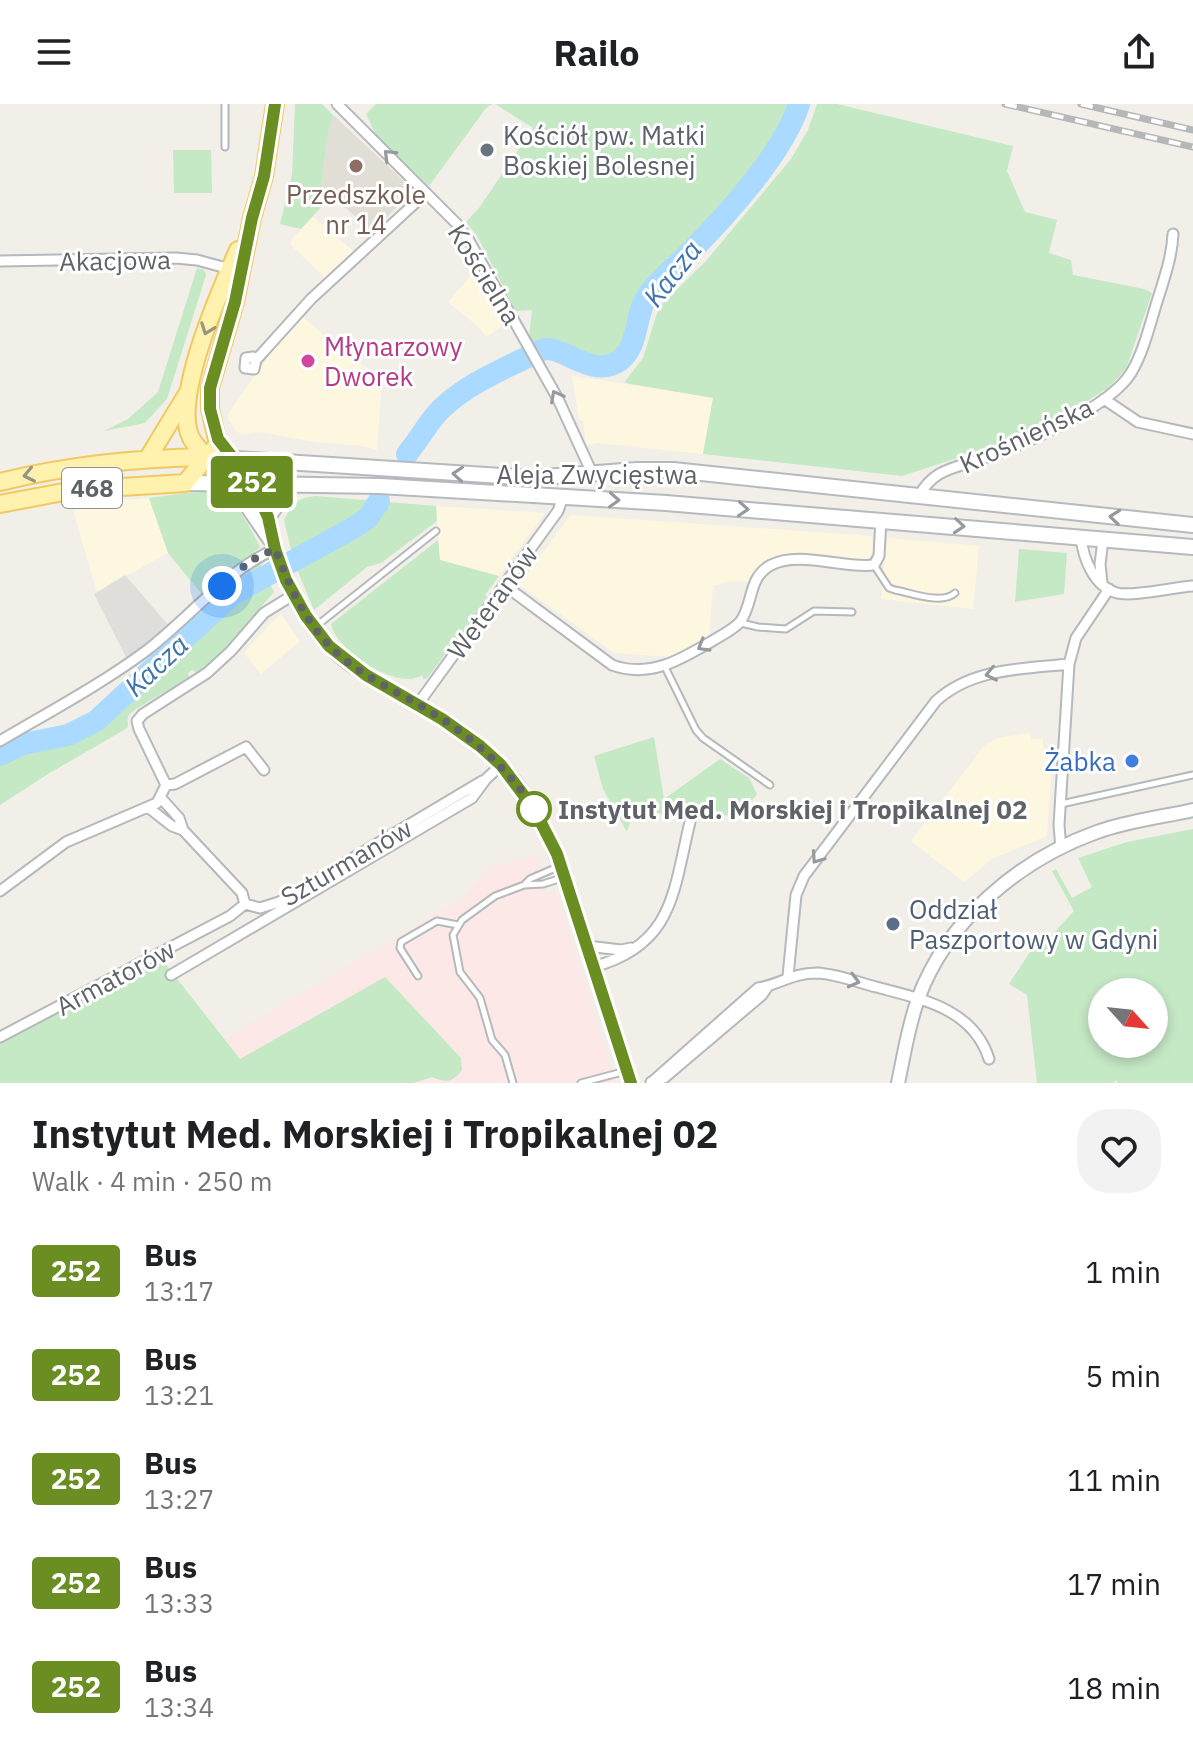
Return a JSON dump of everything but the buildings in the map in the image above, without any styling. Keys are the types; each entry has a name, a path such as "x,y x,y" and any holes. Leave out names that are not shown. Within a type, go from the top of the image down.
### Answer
{"main road":[{"path":"185,483 218,444 210,409 210,388 235,302 269,152 275,104"},
{"path":"230,482 189,434 189,391 199,351 252,218"},
{"path":"148,458 189,391"},
{"path":"218,439 252,482"},
{"name":"Aleja Zwycięstwa","path":"0,482 58,469 148,458 234,458 532,478 673,470 1193,525"},
{"path":"230,482 228,477 234,458"},
{"name":"Aleja Zwycięstwa","path":"0,504 74,490 185,483 292,483 563,497 881,519 1193,547"},
{"path":"268,517 292,483"},
{"path":"881,519 883,492"}],"street":[{"name":"Kościelna","path":"337,104 468,239 567,416 592,473"},
{"path":"256,360 311,299 426,193"},
{"name":"Krośnieńska","path":"919,496 927,481 937,474 1003,451 1049,430 1117,390 1131,374 1144,346 1173,234"},
{"name":"Akacjowa","path":"0,261 176,258 230,269"},
{"path":"1104,399 1138,422 1193,434"},
{"path":"230,482 247,503 276,551"},
{"path":"252,482 268,517 276,551 293,595 329,646 349,663 461,731 501,765 534,809 563,871 629,1077"},
{"name":"Weteranów","path":"418,704 558,511 563,497"},
{"path":"504,585 612,665 636,671 665,667 740,622 755,581 761,572 777,562 874,565 879,556 881,519"},
{"path":"1081,537 1087,563 1106,586 1126,593 1193,586"},
{"path":"1061,849 1060,804 1069,664 1086,615 1106,586 1100,564 1103,540"},
{"path":"0,741 121,668 170,632 250,561 276,551"},
{"path":"0,891 66,842 149,808 161,798 166,785 137,721 207,673 264,613 293,595"},
{"path":"788,976 796,895 804,876 936,701 945,692 974,678 1015,669 1069,664"},
{"path":"166,785 175,784 246,747 264,770"},
{"name":"Szturmanów","path":"241,934 472,798 501,765"},
{"name":"Szturmanów","path":"161,798 179,818 183,830 242,893 245,904 260,908 279,902 486,779"},
{"name":"Szturmanów","path":"149,808 172,826 183,830"},
{"path":"898,1083 919,998 935,964 967,919 1006,882 1031,864 1098,831 1193,810"},
{"path":"593,967 638,947 650,938 665,917 690,822"},
{"name":"Armatorów","path":"0,1037 230,916 245,904"},
{"path":"230,916 241,934"},
{"name":"Armatorów","path":"171,975 241,934"},
{"path":"587,946 621,950 638,947"},
{"path":"650,1082 664,1078 762,995 768,986 788,976 816,973 942,1006 964,1021 978,1037 989,1059"}],"lane":[{"path":"225,104 225,147"},
{"path":"314,627 436,531"},
{"path":"874,565 889,588 941,599 950,598 955,593"},
{"path":"740,622 786,629 814,611 852,612"},
{"path":"665,667 696,730 770,785"},
{"path":"1060,804 1193,775"},
{"path":"513,1083 505,1055 492,1040 480,998 460,972 453,942 458,925 479,905 524,885 548,882 563,871"},
{"path":"524,885 530,879 563,871"},
{"path":"418,976 400,948 401,942 437,921 458,925"},
{"path":"581,1083 629,1077"}],"shaded area":[{"name":"Przedszkole nr 14","path":"333,115 404,181 401,203 372,232 321,185"},
{"path":"313,217 353,251 326,279 291,245 292,239"},
{"path":"481,264 505,317 504,325 486,337 479,327 448,302"},
{"path":"302,316 341,350 382,379 377,450 260,432 243,434 237,432 228,419 266,359"},
{"path":"572,376 713,397 703,454 598,443 586,445"},
{"path":"149,498 168,553 97,592 73,510 112,501"},
{"path":"436,506 545,513 499,576 440,560"},
{"path":"570,515 872,536 873,552 866,560 798,554 779,556 761,565 748,582 731,581 713,586 709,634 671,657 614,653 520,585"},
{"path":"887,538 979,546 973,609 881,599"},
{"path":"125,575 169,626 127,659 94,594"},
{"path":"281,614 300,641 261,674 244,653"},
{"path":"1030,733 1031,739 1043,738 1043,753 1050,756 1052,762 1047,836 992,859 964,882 911,841 985,745 997,738"},
{"path":"539,855 545,893 556,891 616,1083 288,1083 240,1059 224,1039 460,900 491,867"}],"green space":[{"path":"295,104 322,104 333,115 321,185 332,195 301,229 280,224 292,175"},
{"path":"376,104 493,104 486,108 429,186 377,137 366,114"},
{"path":"495,104 795,104 789,126 698,237 646,292 638,304 620,356 602,362 582,361 555,345 546,344 536,349 529,337 532,310 516,311 476,234 466,222 479,208 533,128"},
{"path":"817,104 837,104 1013,146 1007,171 1025,212 1057,220 1049,253 1071,260 1073,275 1152,293 1126,369 1108,388 1050,424 1016,439 902,476 703,454 713,398 625,383 643,358 659,307 706,261 791,159 808,130"},
{"path":"173,150 211,150 212,193 174,193"},
{"path":"197,268 204,270 206,275 167,399 145,423 104,431 128,419 158,392"},
{"path":"214,492 225,496 243,516 260,547 204,597 168,553 149,498"},
{"path":"315,496 436,506 437,521 381,563 367,567 314,610 294,562 284,520 296,503"},
{"path":"438,540 440,560 499,576 429,676 424,680 422,675 411,679 398,678 355,656 335,634 331,624"},
{"path":"1019,549 1067,553 1064,594 1015,602"},
{"path":"259,562 274,592 221,653 198,673 192,670 188,673 189,678 130,714 128,727 124,730 0,805 0,760 20,752 67,743 98,726 131,692 128,686 135,675 173,645"},
{"path":"654,737 664,799 720,759 749,778 757,794 748,805 729,815 708,815 673,804 669,816 650,811 631,819 627,832 603,789 594,756"},
{"path":"1193,829 1193,1083 1117,1083 1116,1080 1113,1083 1037,1083 1027,995 1009,984 1034,946 1039,949 1074,911 1052,871 1056,869 1072,898 1092,887 1078,858 1127,842"},
{"path":"160,957 240,1059 385,977 461,1058 462,1070 448,1081 432,1077 413,1083 0,1083 0,1042"}],"waterway":[{"name":"Kacza","path":"407,454 436,414 452,399 490,375 544,349 599,366 609,366 626,355 648,295 721,220 753,182 781,142 799,104"},
{"name":"Kacza","path":"0,755 23,744 68,735 96,721 233,594 353,528 368,518 379,501"},
{"path":"371,513 386,509"}],"railway":[{"path":"1005,104 1193,147"},
{"path":"1081,104 1193,130"}],"bus line":[{"name":"252","path":"275,104 264,176 235,302 210,388 210,409 218,439 252,482 268,517 275,549 293,595 329,646 366,675 442,719 480,746 501,765 534,809 557,854 631,1083"}],"place":[{"name":"Kościół pw. Matki Boskiej Bolesnej","path":"487,150"},
{"name":"Przedszkole nr 14","path":"356,166"},
{"name":"Młynarzowy Dworek","path":"308,361"},
{"name":"Żabka","path":"1132,761"},
{"name":"Instytut Med. Morskiej i Tropikalnej 02","path":"534,809"},
{"name":"Oddział Paszportowy w Gdyni","path":"893,924"}],"route":[{"path":"222,586 250,561 275,549 293,595 329,646 366,675 442,719 480,746 501,765 534,809"}]}
